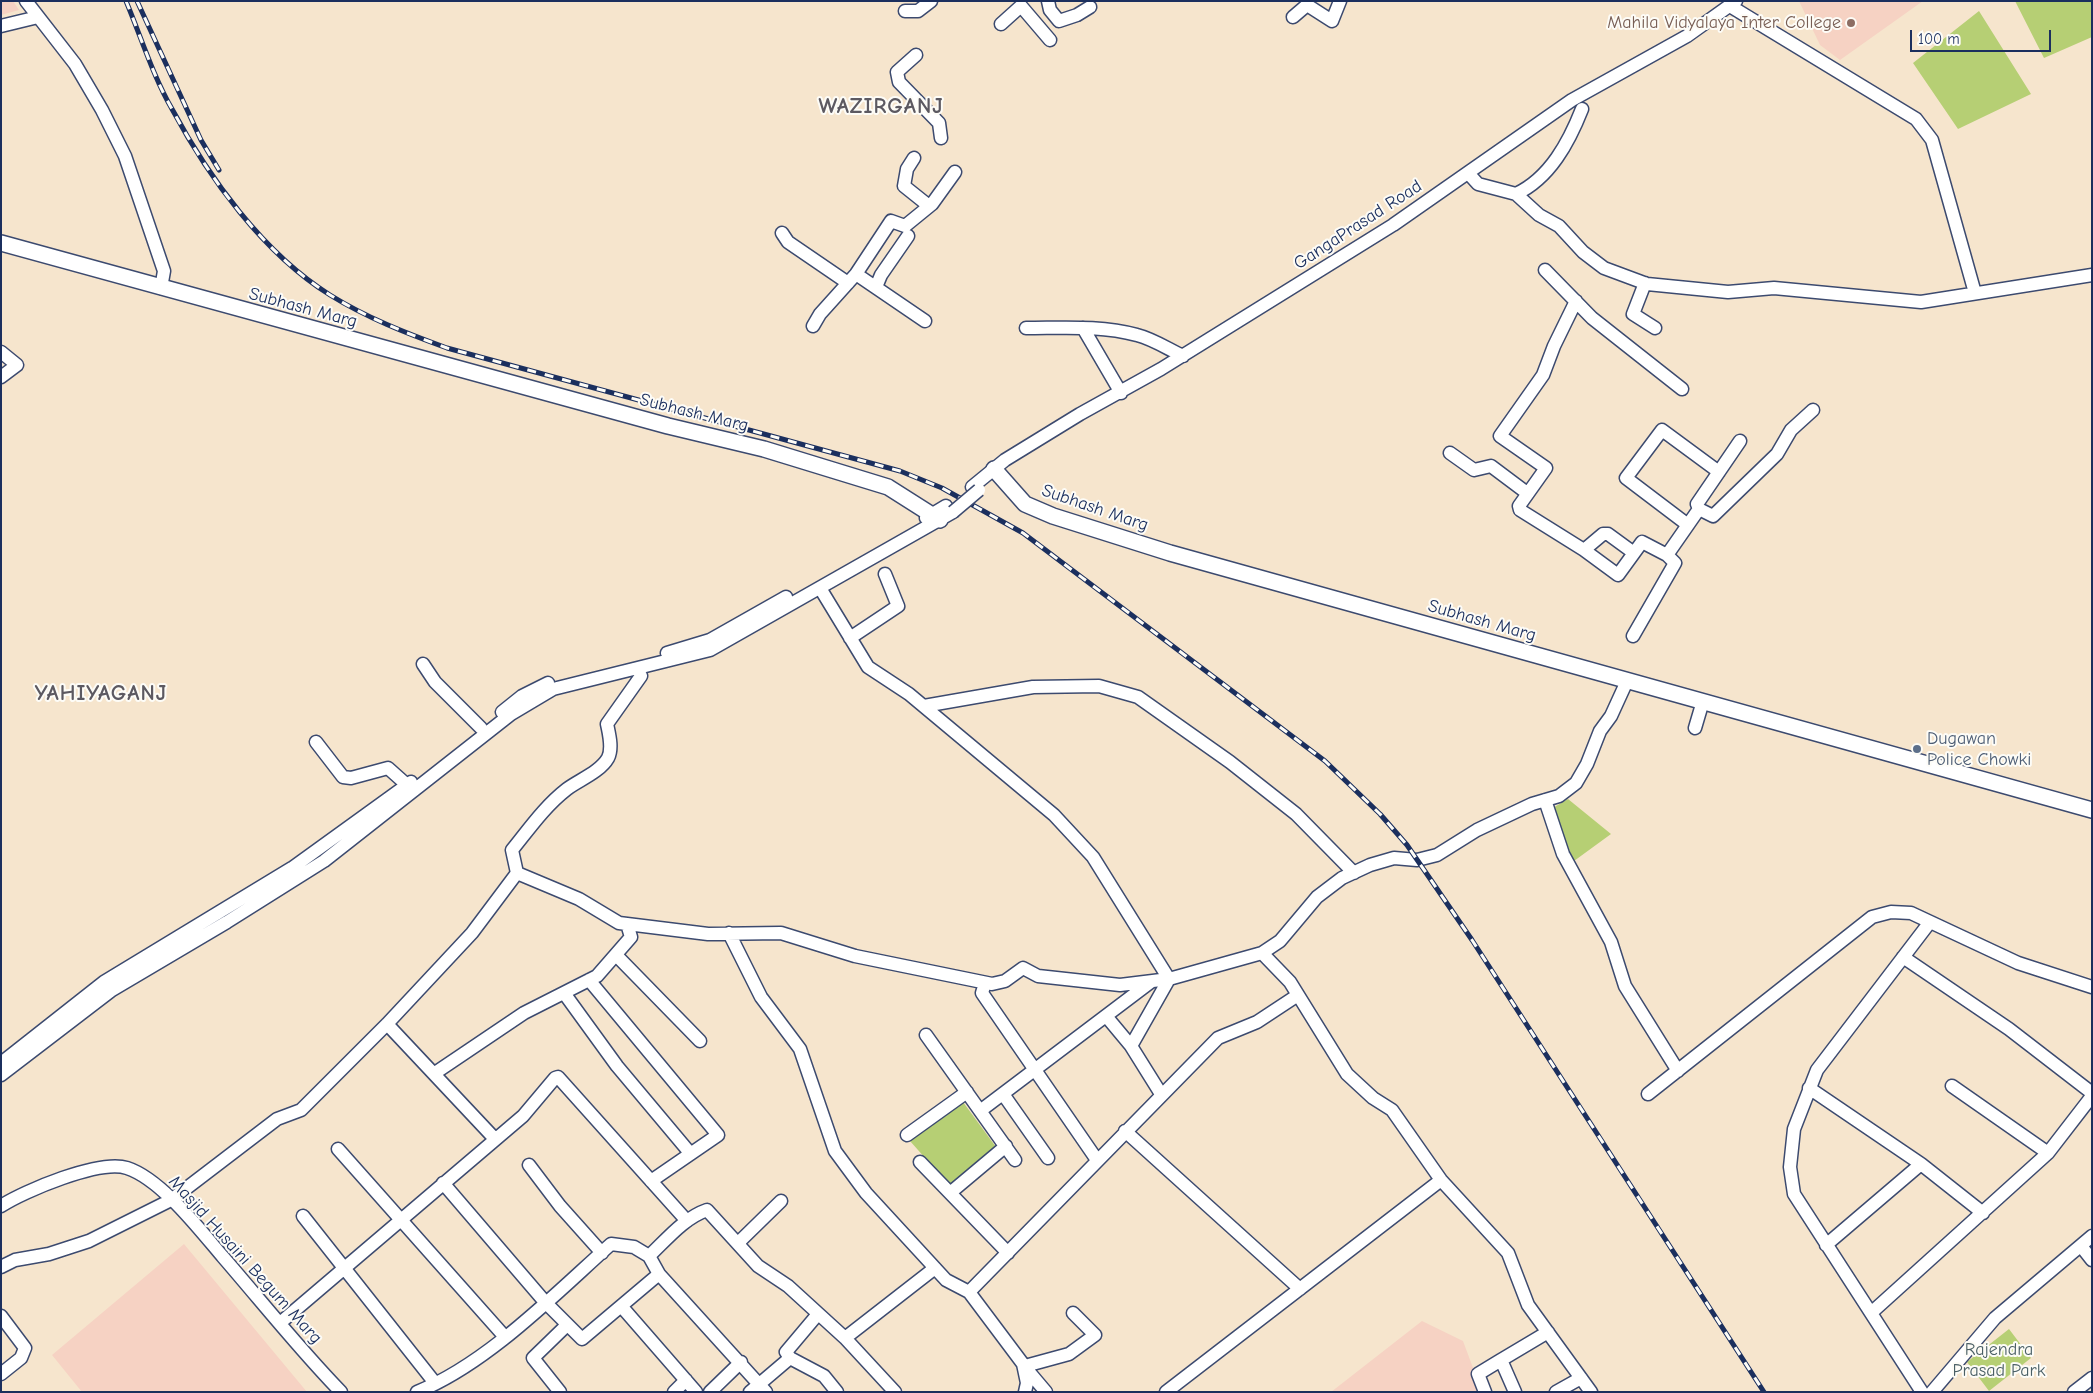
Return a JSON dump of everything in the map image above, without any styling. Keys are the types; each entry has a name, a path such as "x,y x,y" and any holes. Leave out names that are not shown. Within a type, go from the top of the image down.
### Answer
{"main road":[{"name":"Subhash Marg","path":"1,243 668,426 764,450 888,487 943,513"},
{"name":"Subhash Marg","path":"996,471 1026,504 1053,516 1170,553 2092,810"}],"street":[{"path":"26,1 75,64 102,110 125,156 164,270 161,288"},
{"path":"905,11 918,11 931,1"},
{"path":"1293,18 1307,5 1332,21 1340,1"},
{"path":"1733,3 1916,119 1932,140 1975,293"},
{"name":"GangaPrasad Road","path":"996,471 1112,394 1120,393 1183,356 1394,225 1572,100 1687,36 1733,3"},
{"path":"1001,24 1021,6 1050,40"},
{"path":"1031,19 1049,6 1059,21 1077,15 1090,7"},
{"path":"1,26 38,17"},
{"path":"916,55 897,72 899,82 939,123 941,138"},
{"path":"1516,194 1527,189 1543,174 1564,149 1582,109"},
{"path":"914,158 907,169 904,186 929,206"},
{"path":"813,326 820,314 852,279 892,221 905,226 929,206 955,172"},
{"path":"1468,173 1478,184 1516,194 1539,215 1559,226 1583,252 1604,268 1645,283 1728,292 1774,288 1920,302 1975,293 2090,279"},
{"path":"782,233 788,242 852,279 876,288 925,322"},
{"path":"876,288 881,275 908,236"},
{"path":"1545,270 1592,318 1682,390"},
{"path":"1645,283 1633,314 1655,328"},
{"path":"1576,301 1554,346 1543,375 1500,436 1546,468 1527,493 1519,506 1520,510 1584,550 1618,575 1642,542 1667,555 1675,564 1633,636"},
{"path":"1026,328 1083,328 1139,335 1183,356"},
{"path":"1083,328 1120,393"},
{"path":"1,352 17,365 1,377"},
{"path":"1740,441 1697,504 1699,509 1713,516 1777,454 1791,430 1813,410"},
{"path":"1688,525 1626,478 1662,430 1719,472"},
{"path":"1450,453 1474,470 1491,466 1527,493"},
{"path":"1,1075 112,990 227,922 324,861 511,714 553,689 710,650 820,588 943,513 976,489 996,471"},
{"path":"1667,555 1699,509"},
{"path":"1,1063 130,964 226,910 292,868 407,785 522,696 553,680 643,661 710,640 943,513"},
{"path":"1584,550 1602,534 1608,534 1634,554"},
{"path":"850,638 898,606 885,574"},
{"path":"820,588 868,667 924,706 1054,815 1093,856 1168,979"},
{"path":"423,664 435,682 481,728"},
{"path":"1,1267 14,1260 50,1254 89,1241 171,1200 277,1118 301,1110 388,1024 472,934 517,873 512,850 538,817 567,789 608,759 610,744 607,724 641,676 638,668"},
{"path":"517,873 579,899 619,923 708,934 781,933 855,956 985,983 992,984 1006,981 1023,968 1038,976 1120,985 1168,979 1262,953 1280,941 1316,897 1342,878 1394,858 1417,860 1437,855 1477,830 1545,800 1559,796 1576,783 1587,764 1600,731 1611,716 1627,681"},
{"path":"924,706 1033,687 1099,686 1138,697 1230,762 1296,814 1354,873"},
{"path":"1695,728 1703,701"},
{"path":"316,742 343,778 351,778 388,768 407,785"},
{"path":"1545,800 1563,854 1611,942 1625,986 1678,1071"},
{"path":"1648,1094 1872,917 1891,912 1911,913 2018,962 2092,987"},
{"path":"1922,1392 1794,1194 1790,1167 1794,1129 1817,1070 1930,922"},
{"path":"435,1073 524,1013 597,976 631,937 627,924"},
{"path":"729,933 761,997 800,1049 835,1150 866,1192 946,1280 969,1292 1046,1392"},
{"path":"1262,953 1290,982 1347,1074 1373,1098 1392,1110 1441,1180 1508,1253 1528,1305 1591,1392"},
{"path":"616,955 700,1041"},
{"path":"1871,1313 2048,1153 2092,1094 2009,1029 1903,957"},
{"path":"1131,1046 1168,979"},
{"path":"589,980 718,1135 651,1181"},
{"path":"980,1111 1152,981"},
{"path":"985,983 982,993 1097,1160"},
{"path":"564,993 618,1066 690,1153"},
{"path":"969,1292 1161,1094 1218,1038 1257,1022 1298,994"},
{"path":"1106,1016 1131,1046 1161,1094"},
{"path":"388,1024 495,1139"},
{"path":"926,1035 1015,1160"},
{"path":"280,1323 523,1116 558,1077 687,1221"},
{"path":"1952,1086 2048,1153"},
{"path":"1809,1088 1921,1164 1983,1213"},
{"path":"907,1135 967,1092"},
{"path":"1003,1094 1048,1158"},
{"path":"1126,1131 1300,1289"},
{"path":"950,1193 1006,1146"},
{"path":"338,1149 505,1336"},
{"path":"920,1162 1008,1253"},
{"path":"529,1164 560,1206 602,1253"},
{"path":"1826,1245 1921,1164"},
{"name":"Masjid Husaini Begum Marg","path":"1,1206 13,1198 62,1178 106,1166 126,1167 150,1180 188,1217 342,1392"},
{"path":"1166,1392 1441,1180"},
{"path":"443,1183 545,1302 567,1325 584,1339 659,1274"},
{"path":"738,1243 781,1201"},
{"path":"649,1256 687,1221 708,1210 758,1266 788,1286 845,1338 895,1392"},
{"path":"303,1216 435,1383"},
{"path":"1932,1392 1995,1318 2092,1236"},
{"path":"417,1392 435,1383 505,1336 611,1244 634,1247 649,1256 659,1274 741,1362 758,1389 790,1358"},
{"path":"2080,1246 2092,1260"},
{"path":"845,1338 935,1268"},
{"path":"622,1307 696,1392"},
{"path":"1024,1365 1069,1354 1095,1335 1073,1313"},
{"path":"818,1314 786,1352 790,1358 824,1376 837,1392"},
{"path":"1,1316 26,1348 21,1358 1,1374"},
{"path":"560,1392 533,1358 567,1325"},
{"path":"1485,1392 1478,1374 1548,1332"},
{"path":"1501,1360 1515,1392"},
{"path":"710,1392 741,1362"},
{"path":"1024,1365 1027,1383 1025,1392"},
{"path":"1556,1392 1581,1378"},
{"path":"2074,1392 2092,1378"},
{"path":"674,1392 686,1380"}],"shaded area":[{"path":"1,1 13,1 19,10 1,15"},
{"name":"Mahila Vidyalaya Inter College","path":"1799,1 1923,1 1840,60 1820,45"},
{"path":"184,1244 307,1392 82,1392 52,1355"},
{"path":"1422,1321 1463,1341 1482,1392 1331,1392"}],"green space":[{"path":"2015,1 2092,1 2092,37 2044,58"},
{"path":"1979,11 2031,94 1958,129 1913,63"},
{"path":"1568,799 1611,834 1574,861 1551,809"},
{"path":"963,1102 996,1147 950,1186 910,1141"},
{"name":"Rajendra Prasad Park","path":"2009,1329 2031,1358 1989,1391 1967,1362"}],"railway":[{"path":"126,1 165,96 187,135 221,187 260,236 282,258 305,278 330,295 372,318 447,348 900,471 942,488 1023,533 1325,761 1380,814 1407,845 1472,940 1764,1392"},
{"path":"137,1 201,140 219,170"}],"place":[{"name":"Mahila Vidyalaya Inter College","path":"1851,23"},
{"name":"Dugawan Police Chowki","path":"1917,749"}],"district":[{"name":"WAZIRGANJ","path":"881,107"},
{"name":"YAHIYAGANJ","path":"101,694"}]}
